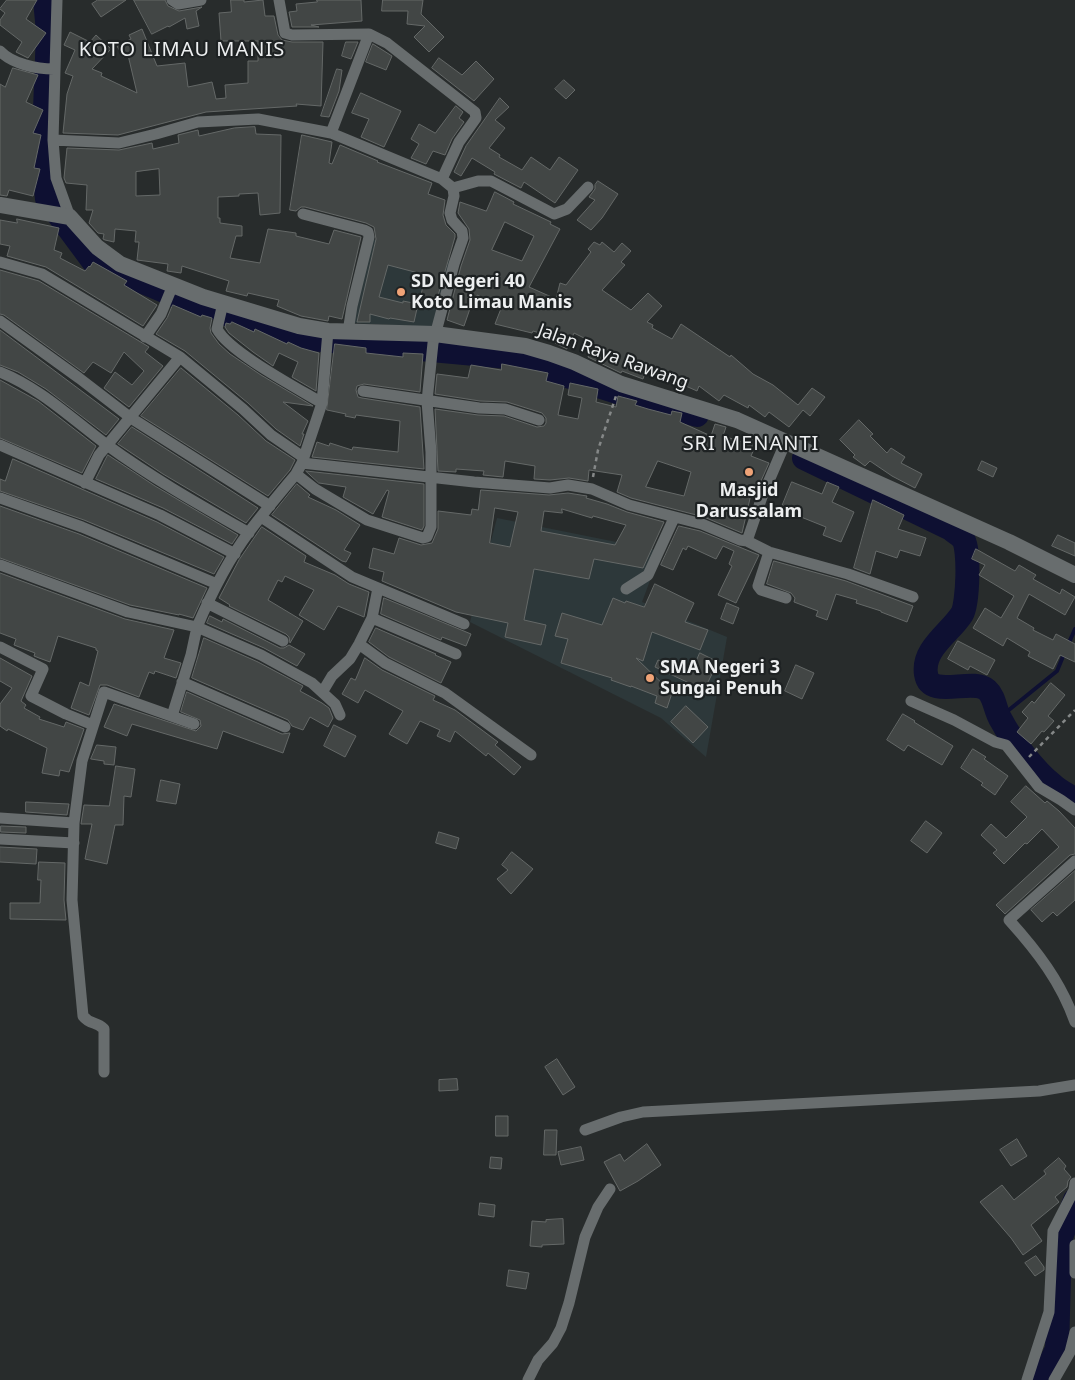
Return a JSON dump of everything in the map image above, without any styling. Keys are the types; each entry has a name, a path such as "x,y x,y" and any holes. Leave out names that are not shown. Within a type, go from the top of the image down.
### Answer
{"main road":[{"path":"0,205 66,216"},
{"name":"Jalan Raya Rawang","path":"66,216 97,247 120,264 171,287 299,326 328,334 348,332 524,346 549,353 574,362 621,384 737,420 783,448 1009,542 1075,575"}],"street":[{"path":"57,0 49,69 56,178 66,216"},
{"path":"172,0 178,4 201,0"},
{"path":"279,0 285,33 369,34 387,43 475,112 476,118 458,142 442,180"},
{"path":"330,133 369,34"},
{"path":"0,51 14,60 49,69"},
{"path":"53,140 119,143 198,122 258,119 330,133 442,180 453,188 454,196 450,214 452,220 462,231 463,238 434,339 432,356 427,402 431,476 431,527 429,534 423,538 367,520 315,490 296,474"},
{"path":"453,188 478,181 491,181 554,214 567,209 588,187"},
{"path":"303,214 368,232 369,236 352,306 348,332"},
{"path":"0,262 42,274 180,358 303,460 376,472 431,476 474,482 539,488 568,485 592,489 629,505 702,524 740,540 747,541 769,552 848,574 913,597"},
{"path":"145,337 161,314 171,287"},
{"path":"223,303 217,329 224,340 243,354 322,403"},
{"path":"0,321 131,418 270,506"},
{"path":"172,716 197,627 207,603 249,533 296,474 303,460 322,403 328,334"},
{"path":"85,483 99,456 180,358"},
{"path":"0,372 44,397 108,446 174,490 249,533"},
{"path":"363,391 427,402 505,409 539,420"},
{"path":"0,445 160,515 235,554"},
{"path":"747,541 762,497 783,448"},
{"path":"0,498 82,527 217,584"},
{"path":"261,517 352,577 464,624"},
{"path":"626,589 648,575 674,518"},
{"path":"769,552 758,586 761,590 786,598"},
{"path":"0,565 128,612 197,627 261,655 323,691 335,704 340,715"},
{"path":"323,691 332,676 350,659 359,644 372,618 378,588"},
{"path":"207,603 283,641"},
{"path":"372,618 456,654"},
{"path":"359,644 385,663 445,693 531,755"},
{"path":"0,647 43,669 31,696 92,725"},
{"path":"182,682 285,727"},
{"path":"104,1072 104,1029 100,1025 88,1022 83,1016 72,900 74,823 82,761 104,692 194,724"},
{"path":"911,701 954,720 995,742 1006,745 1039,787 1075,810"},
{"path":"0,818 74,823"},
{"path":"0,839 74,843"},
{"path":"1075,862 1009,920 1032,946 1058,983 1075,1022"},
{"path":"586,1130 621,1117 643,1112 1039,1091 1075,1085"},
{"path":"1027,1380 1048,1312 1052,1273 1053,1231 1074,1190 1075,1182"},
{"path":"528,1380 538,1360 553,1343 561,1328 570,1304 585,1237 598,1207 610,1189"},
{"path":"1053,1246 1073,1247 1075,1273"},
{"path":"1054,1380 1070,1352 1075,1332"}],"path":[{"path":"592,489 593,471 598,450 616,397"},
{"path":"1031,755 1075,710"}],"shaded area":[{"name":"SD Negeri 40 Koto Limau Manis","path":"373,239 452,260 434,327 350,323"},
{"name":"SMA Negeri 3 Sungai Penuh","path":"497,518 661,551 642,602 727,637 706,757 661,718 470,622"}],"building":[{"path":"7,0 37,0 26,19 46,33 28,58 16,52 22,42 0,25 0,20 5,13 0,9"},
{"path":"98,0 126,0 101,17 92,4"},
{"path":"134,0 165,0 168,6 179,11 202,7 196,11 199,26 187,29 185,18 152,34"},
{"path":"231,0 244,0 244,2 263,0 265,16 274,16 278,35 282,40 292,42 323,42 321,106 296,104 297,106 206,112 118,135 63,133 67,94 73,76 65,73 75,50 64,45 70,32 90,42 96,35 111,49 92,69 102,73 101,76 137,93 128,55 123,57 117,46 131,39 129,35 142,29 157,66 185,63 188,87 212,82 216,99 226,98 225,85 248,83 248,61 258,61 258,41 221,41 219,13 231,12"},
{"path":"317,0 361,0 362,21 311,25 319,27 292,27 289,12 297,11 296,4 317,2"},
{"path":"383,0 423,0 421,14 444,37 429,52 414,37 425,26 407,24 408,11 382,11"},
{"path":"346,42 358,42 351,59 342,56"},
{"path":"373,44 392,56 386,70 366,62"},
{"path":"439,58 462,75 476,61 494,79 474,101 432,68"},
{"path":"13,68 38,75 26,102 43,110 33,133 41,135 34,168 40,169 33,196 9,190 7,196 0,195 0,84 5,87"},
{"path":"337,69 342,70 339,91 329,117 321,116"},
{"path":"564,80 575,90 566,99 555,89"},
{"path":"361,93 401,111 384,147 361,137 369,119 352,113"},
{"path":"500,98 509,107 495,120 505,128 489,148 500,155 499,157 522,170 531,157 550,170 559,157 578,170 555,203 524,182 521,188 494,174 495,172 472,158 461,176 454,172 466,146"},
{"path":"456,106 463,112 459,118 464,122 452,139 445,155 433,151 426,164 411,158 419,144 411,139 419,124 435,133"},
{"path":"255,127 256,134 281,135 280,213 260,215 258,193 218,197 218,218 220,218 220,223 242,226 242,236 236,236 230,258 260,263 268,229 296,233 296,236 329,244 334,230 361,237 342,319 329,316 328,321 301,316 277,306 279,300 248,293 247,296 226,291 229,281 182,266 181,273 167,271 168,264 137,260 139,242 135,242 136,231 115,229 114,242 103,239 104,234 98,233 89,223 93,210 86,210 87,185 66,183 64,178 67,148 119,150 152,143 153,149 179,143 178,135 198,130 199,136 234,128","holes":["159,169 160,195 136,196 136,172"]},
{"path":"302,135 332,142 329,163 332,164 340,145 377,162 432,183 428,194 445,200 443,215 446,225 455,234 455,237 435,306 419,302 426,275 388,265 379,297 403,303 403,301 418,304 414,322 389,319 370,314 370,322 357,322 376,239 374,227 366,223 305,207 301,207 296,211 290,210"},
{"path":"598,181 618,194 602,218 591,230 577,220 595,200 589,197"},
{"path":"495,192 514,202 513,204 551,222 550,224 560,229 529,287 556,299 560,283 566,285 591,252 588,249 594,242 600,245 602,242 614,252 622,243 631,251 621,262 625,265 602,290 631,310 648,293 662,306 647,322 653,325 652,328 672,339 681,324 730,357 731,355 753,374 773,385 798,405 812,388 825,397 810,416 803,410 789,427 769,412 765,417 749,405 748,408 724,395 719,401 699,386 697,391 679,383 680,380 647,367 643,379 622,371 621,373 588,357 594,343 574,333 567,349 555,343 557,338 533,331 532,333 495,324 502,306 477,295 474,297 464,326 447,320 470,240 469,229 458,213 460,202 486,211","holes":["505,222 534,236 522,261 492,250"]},
{"path":"17,219 59,228 54,250 62,253 60,258 85,271 93,262 127,281 124,285 157,305 143,326 46,267 7,256 10,246 0,244 0,220 17,223"},
{"path":"0,270 39,281 149,347 145,352 163,366 129,407 104,388 115,372 132,385 144,371 124,352 111,373 93,362 84,373 0,314"},
{"path":"173,305 201,317 202,315 212,318 211,333 230,354 313,406 283,402 308,421 302,434 304,434 300,446 276,429 248,403 185,351 156,334"},
{"path":"232,322 254,332 255,329 287,344 288,342 319,353 316,391 292,377 298,362 279,353 273,366 229,333 225,327 226,323 230,324"},
{"path":"0,330 119,419 106,435 46,389 18,372 0,365"},
{"path":"335,344 366,348 366,353 403,357 403,353 423,354 420,392 364,384 357,386 356,390 358,397 420,407 424,469 312,457 317,442 329,446 330,443 352,450 353,447 398,452 400,421 356,415 355,418 327,410"},
{"path":"502,364 548,373 546,381 564,386 558,415 578,419 582,398 568,395 570,383 598,389 596,402 616,407 618,396 637,401 635,405 648,409 671,415 672,411 682,413 680,422 711,436 715,424 726,427 723,436 746,443 749,436 758,440 751,456 769,463 756,492 752,490 742,533 704,517 631,498 617,492 622,475 589,470 588,481 569,478 534,479 535,466 505,461 503,477 483,475 484,471 456,469 456,472 438,471 435,409 478,415 504,416 537,427 544,426 546,423 546,418 542,413 507,402 480,401 435,394 437,374 468,378 471,365 501,370","holes":["658,461 691,472 684,496 646,487"]},
{"path":"181,368 266,441 295,460 290,470 268,496 141,416"},
{"path":"0,380 38,401 96,446 82,473 0,438"},
{"path":"859,420 873,434 870,436 887,453 891,448 905,457 901,463 922,474 915,488 892,476 870,461 865,466 853,457 855,455 840,440"},
{"path":"132,427 258,508 246,523 163,474 118,444"},
{"path":"108,455 155,486 238,535 232,544 163,508 96,479"},
{"path":"13,459 157,522 224,557 214,574 84,520 0,491 0,479 5,481"},
{"path":"982,461 997,468 993,477 978,470"},
{"path":"306,471 424,484 424,526 422,530 382,517 389,491 387,490 373,514 343,497 346,487 319,483"},
{"path":"792,482 822,494 827,482 839,487 832,502 854,512 841,542 823,535 826,527 781,509"},
{"path":"297,484 310,495 308,497 336,510 360,525 344,550 351,553 346,562 272,515"},
{"path":"481,490 549,495 568,493 587,496 586,498 627,512 664,522 643,568 594,559 589,579 534,569 524,620 546,625 541,645 505,637 508,623 456,612 382,581 384,572 369,568 373,548 394,554 399,538 421,545 432,543 438,529 438,511 471,515 472,509 478,510","holes":["495,508 518,512 510,547 490,543","562,509 592,518 593,516 626,525 615,545 541,531 544,511 562,513"]},
{"path":"873,500 904,515 898,529 926,538 920,556 900,550 897,558 876,551 870,574 854,568"},
{"path":"0,506 79,534 207,588 193,618 130,605 0,558"},
{"path":"679,526 700,531 759,555 736,603 718,595 732,566 729,564 734,551 723,546 716,559 688,546 686,550 683,548 673,570 661,565"},
{"path":"262,527 306,556 304,562 369,592 364,617 338,606 324,630 299,615 314,590 285,576 282,582 278,580 268,600 303,621 290,643 289,637 286,634 229,606 219,598 239,560"},
{"path":"1058,535 1075,543 1075,556 1052,546"},
{"path":"976,549 1015,571 1019,565 1036,575 1033,579 1060,594 1062,589 1075,597 1065,615 1029,594 1017,618 1034,628 1033,630 1053,640 1056,634 1075,644 1075,662 1060,655 1053,669 1028,656 1030,652 1007,638 1003,646 973,628 985,608 1001,618 1014,596 979,575 985,565 972,559"},
{"path":"774,561 846,581 913,606 907,622 856,603 857,600 836,594 827,620 816,616 818,611 794,602 795,598 791,593 767,584"},
{"path":"0,573 125,619 174,630 164,658 181,663 176,678 155,671 154,674 149,672 139,697 107,685 100,685 89,715 71,708 80,682 89,686 98,651 96,648 58,636 50,662 34,656 35,653 14,645 16,639 0,633"},
{"path":"655,584 694,603 685,622 708,630 700,650 652,632 643,661 636,658 672,693 667,708 655,703 657,696 611,680 612,678 561,663 568,639 555,636 562,613 602,625 613,598 644,607"},
{"path":"384,598 471,634 466,646 442,637 441,640 381,614"},
{"path":"727,603 739,608 733,624 721,619"},
{"path":"210,616 222,622 223,619 280,648 289,645 305,654 297,666 264,648 207,623"},
{"path":"376,628 451,662 441,683 389,657 369,642"},
{"path":"204,638 258,662 303,686 300,691 329,708 333,718 328,727 310,717 303,730 292,726 288,720 192,678"},
{"path":"958,641 995,660 987,675 970,666 968,670 948,659"},
{"path":"700,653 718,662 704,690 655,667 658,660 691,672"},
{"path":"0,658 32,676 21,701 26,705 24,708 40,717 39,719 64,727 66,722 84,729 69,772 60,770 59,776 42,773 47,748 8,729 7,731 0,726 0,704 12,688 0,681"},
{"path":"365,658 382,670 435,696 433,700 455,710 498,742 495,745 521,767 514,775 488,753 486,756 455,731 450,742 437,736 440,730 420,721 407,744 389,734 403,711 365,690 358,703 342,694 351,678 355,680"},
{"path":"796,665 814,673 802,699 785,691"},
{"path":"1051,683 1065,695 1048,716 1054,721 1031,744 1017,732 1028,718 1022,712 1032,701 1034,703"},
{"path":"187,692 282,734 290,733 283,753 223,731 217,749 132,724 127,736 104,727 114,704 196,731 201,726 200,720 181,712"},
{"path":"686,706 708,727 693,743 671,722"},
{"path":"903,714 953,746 942,765 908,745 904,751 887,740"},
{"path":"334,725 356,736 345,757 324,746"},
{"path":"97,745 116,747 114,765 104,764 104,761 91,759"},
{"path":"973,749 986,757 984,759 1008,776 995,795 981,785 983,783 961,768"},
{"path":"116,766 135,769 131,797 124,796 123,825 115,825 107,864 85,859 92,824 81,824 84,805 109,806"},
{"path":"161,780 180,784 176,804 157,801"},
{"path":"1026,786 1045,803 1047,801 1059,811 1075,828 1075,854 1070,855 1005,914 996,905 1059,847 1042,829 1004,864 993,853 997,850 981,835 991,824 1006,838 1027,817 1011,802"},
{"path":"26,802 69,804 67,815 26,812"},
{"path":"926,821 942,833 927,853 911,841"},
{"path":"1,826 26,827 26,833 1,832"},
{"path":"439,832 459,838 456,849 436,843"},
{"path":"0,847 37,849 36,864 0,862"},
{"path":"512,852 533,869 511,894 497,879 508,870 502,865"},
{"path":"39,862 65,863 64,900 66,920 10,919 10,903 40,903 41,880 38,880"},
{"path":"1075,871 1075,900 1057,916 1053,912 1042,922 1031,910"},
{"path":"557,1059 575,1087 563,1095 545,1067"},
{"path":"457,1079 458,1090 439,1091 439,1080"},
{"path":"496,1116 508,1116 508,1136 496,1136"},
{"path":"545,1130 557,1130 556,1155 544,1155"},
{"path":"1017,1139 1027,1156 1011,1166 1000,1150"},
{"path":"647,1144 661,1165 620,1191 604,1162 620,1154 624,1161"},
{"path":"581,1147 584,1160 561,1165 558,1152"},
{"path":"491,1157 502,1158 501,1169 490,1168"},
{"path":"1059,1158 1066,1166 1064,1169 1071,1177 1067,1187 1055,1197 1059,1202 1031,1225 1042,1241 1023,1255 980,1202 1002,1185 1014,1200 1046,1174 1044,1171"},
{"path":"480,1203 495,1205 494,1217 479,1215"},
{"path":"563,1219 564,1244 542,1245 542,1247 530,1246 532,1221 546,1222 546,1220"},
{"path":"1036,1256 1044,1270 1035,1276 1025,1263"},
{"path":"509,1270 529,1273 526,1289 507,1286"}],"waterway":[{"path":"45,0 48,32 43,162 47,199 93,261 207,309"},
{"path":"227,314 300,338 508,357 633,397 697,415"},
{"path":"804,458 951,529 963,539 967,553 967,588 964,608 957,621 932,649 928,657 926,674 929,682 935,686 972,686 987,690 992,696 999,716 1024,755 1046,779 1075,800"},
{"path":"1068,645 1075,629"},
{"path":"999,718 1057,671 1064,654"},
{"path":"1042,1380 1057,1349 1060,1240 1075,1200"}],"place":[{"name":"SD Negeri 40 Koto Limau Manis","path":"401,292"},
{"name":"Masjid Darussalam","path":"749,472"},
{"name":"SMA Negeri 3 Sungai Penuh","path":"650,678"}],"district":[{"name":"KOTO LIMAU MANIS","path":"182,50"},
{"name":"SRI MENANTI","path":"751,444"}]}
